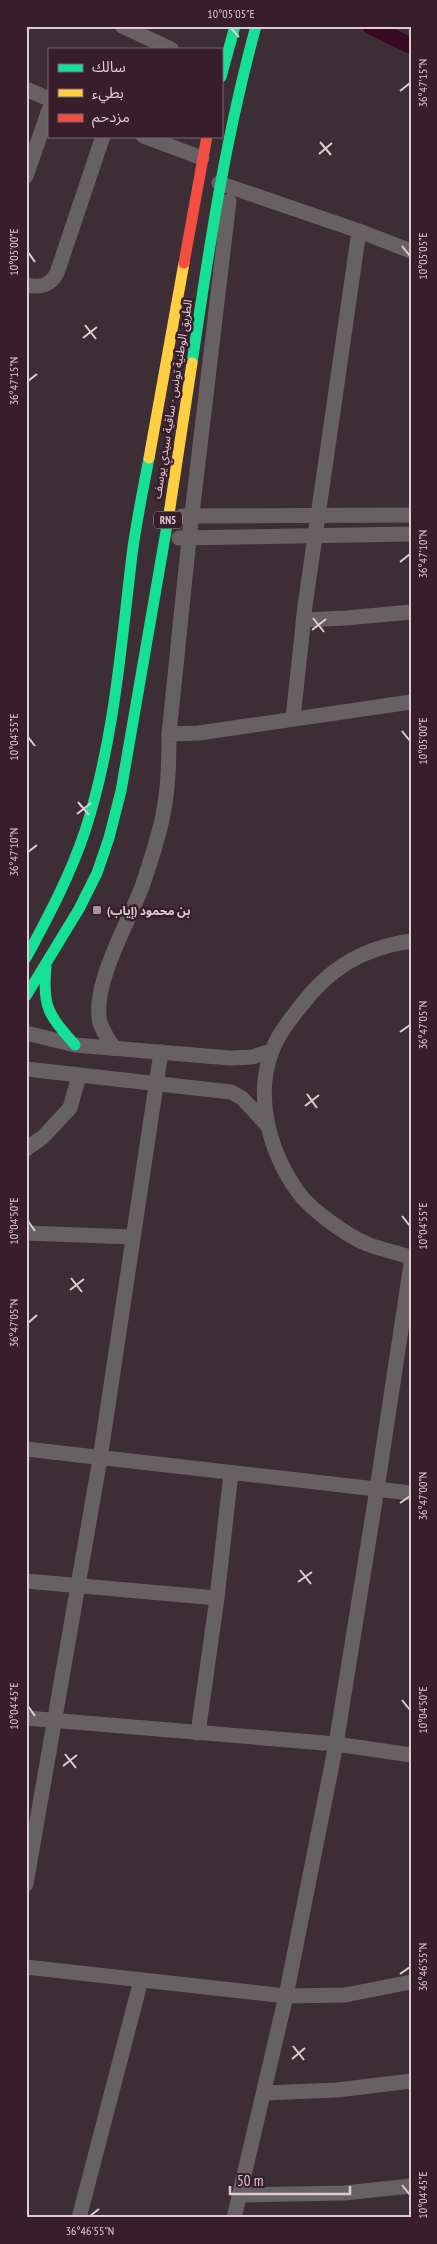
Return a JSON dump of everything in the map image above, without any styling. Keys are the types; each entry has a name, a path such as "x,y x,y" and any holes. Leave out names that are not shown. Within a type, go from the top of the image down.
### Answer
{"highway":[{"path":"222,74 235,26"},
{"name":"الطريق الوطنية تونس - ساقية سيدي يوسف","path":"26,996 46,967 80,908 103,856 112,830 130,745 165,538 180,426 225,185 238,92 256,26"},
{"name":"الطريق الوطنية تونس - ساقية سيدي يوسف","path":"26,958 32,939 60,895 85,830 107,740 117,685 132,552 207,138"},
{"path":"46,967 43,993 44,1002 51,1015 75,1045"}],"street":[{"path":"122,26 169,48"},
{"path":"26,89 48,99"},
{"path":"26,176 48,113"},
{"path":"26,284 43,286 52,281 57,273 101,138"},
{"path":"148,138 202,158"},
{"path":"114,1048 99,1019 99,1008 111,960 142,887 166,806 170,770 169,734 225,185 411,251"},
{"path":"293,718 303,620 359,231"},
{"path":"168,516 411,515"},
{"path":"165,538 411,534"},
{"path":"303,620 411,612"},
{"path":"169,734 199,732 411,702"},
{"path":"411,941 386,945 346,961 314,988 281,1032 272,1051 266,1072 265,1103 267,1125 282,1164 298,1193 326,1218 366,1243 411,1258"},
{"path":"26,1033 75,1045 237,1058 272,1051"},
{"path":"26,1884 100,1459 160,1052"},
{"path":"26,1069 231,1092 242,1098 267,1125"},
{"path":"26,1149 43,1137 70,1108 79,1076"},
{"path":"26,1233 133,1237"},
{"path":"234,2218 286,1996 336,1744 411,1264"},
{"path":"26,1449 100,1459 411,1493"},
{"path":"198,1733 217,1598 231,1473"},
{"path":"26,1581 217,1598"},
{"path":"26,1718 54,1722 336,1744 411,1755"},
{"path":"26,1967 286,1996 345,1995 411,1982"},
{"path":"79,2218 141,1980"},
{"path":"264,2092 337,2090 411,2081"},
{"path":"239,2195 344,2193 411,2186"}],"waterway":[{"path":"370,26 411,46"}],"traffic: fast":[{"path":"222,73 235,26"},
{"path":"192,363 227,152 235,110 256,26"},
{"path":"26,958 73,864 95,797 110,729 134,543 149,458"},
{"path":"26,996 79,909 97,873 109,838 121,791 169,514"},
{"path":"46,967 45,992 49,1010 53,1018 75,1045"}],"traffic: slow":[{"path":"149,458 184,263"},
{"path":"169,514 192,363"}],"traffic: jam":[{"path":"184,263 207,138"}],"place":[{"name":"بن محمود (إياب)","path":"97,910"}]}
